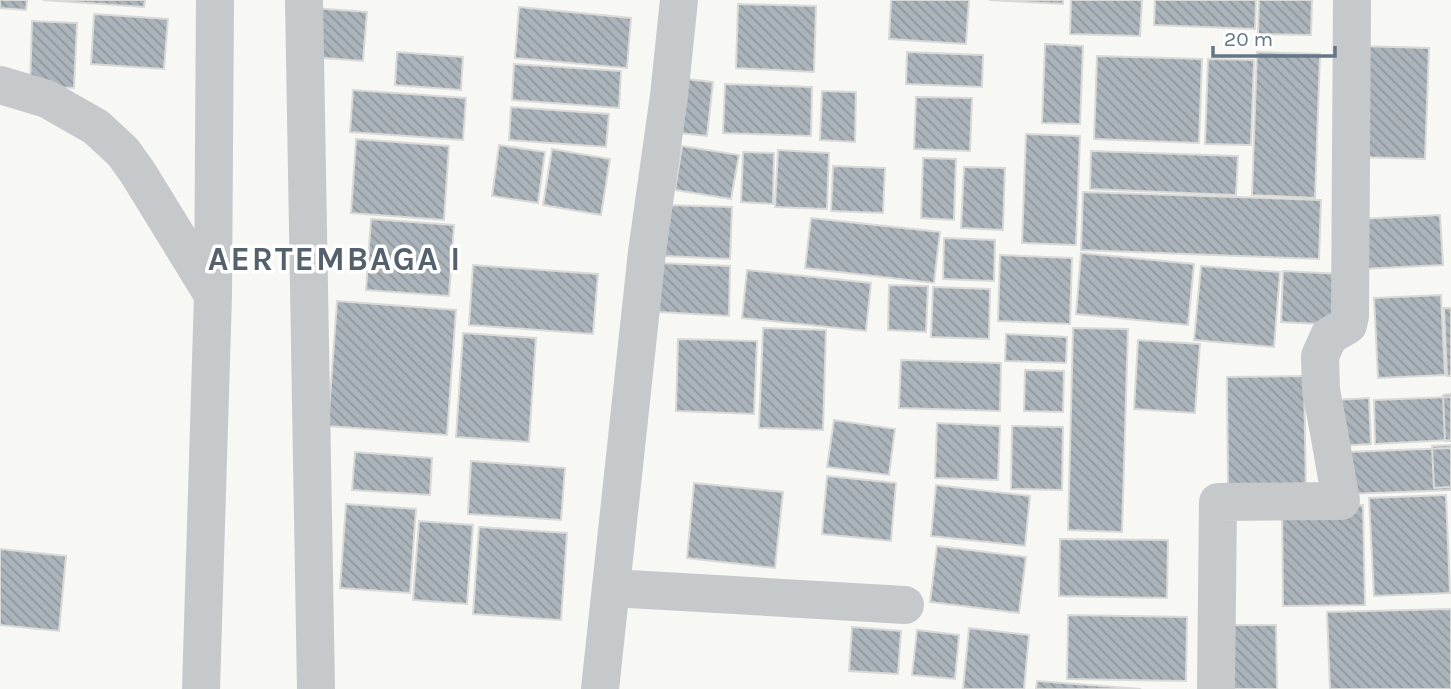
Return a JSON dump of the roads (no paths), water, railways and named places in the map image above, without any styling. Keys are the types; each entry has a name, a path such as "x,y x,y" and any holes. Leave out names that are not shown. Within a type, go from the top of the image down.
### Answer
{"street":[{"path":"201,689 213,296 215,0"},
{"path":"304,0 316,689"},
{"path":"600,689 648,253 680,0"},
{"path":"1216,689 1218,502 1341,501 1321,390 1320,356 1329,336 1348,325 1350,316 1352,0"},
{"path":"0,85 47,99 96,127 123,152 213,296"},
{"path":"612,588 905,605"}],"district":[{"name":"AERTEMBAGA I","path":"335,258"}]}
